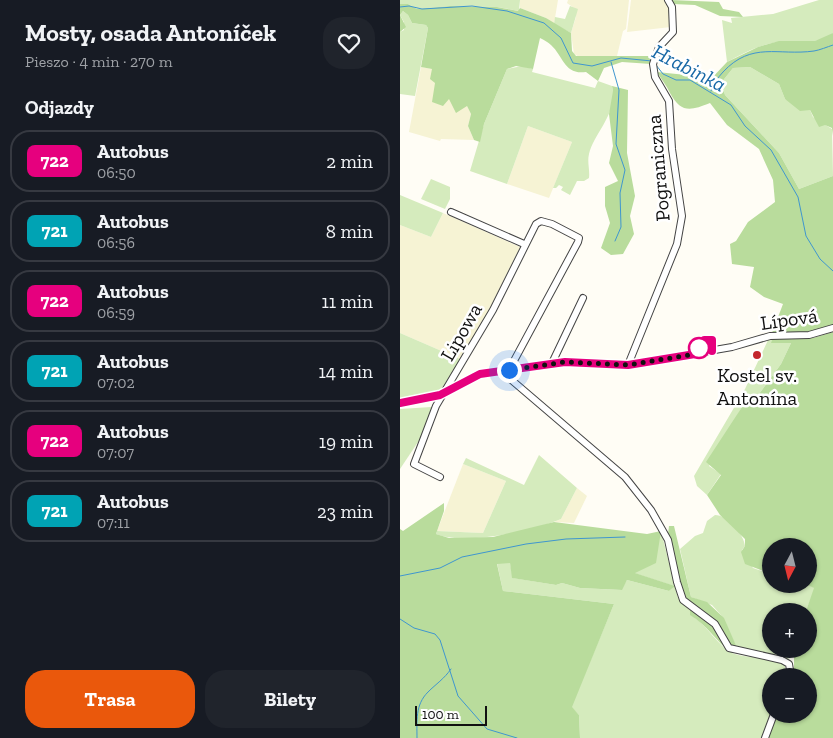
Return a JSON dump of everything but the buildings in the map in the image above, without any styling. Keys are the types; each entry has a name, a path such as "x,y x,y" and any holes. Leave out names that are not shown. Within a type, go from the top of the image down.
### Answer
{"street":[{"name":"Pograniczna","path":"628,365 677,244 682,216 672,149 669,101 655,77 654,69 659,47 673,32 672,8 668,0"},
{"path":"451,212 524,244"},
{"name":"Lipowa","path":"440,477 414,464 436,406 493,310 524,244 536,224 541,221 552,224 579,238 562,274 509,370"},
{"path":"552,363 582,298"},
{"name":"Lípová","path":"400,403 431,397 480,374 552,363 628,365 732,347 763,337 809,335 833,328"},
{"path":"501,371 625,477 662,528 668,540 678,588 684,600 715,624 729,648 782,660 788,664 789,668"},
{"path":"765,738 771,723"}],"shaded area":[{"path":"520,0 558,0 554,24 546,18 520,8"},
{"path":"568,0 629,0 626,29 623,31 617,56 581,58 574,54 571,33 576,17 574,8 567,3"},
{"path":"631,0 665,0 670,9 671,27 627,32"},
{"path":"421,67 432,69 435,83 449,98 467,106 471,114 468,126 474,140 441,139 440,141 409,132"},
{"path":"528,126 572,142 549,198 507,184"},
{"path":"443,213 520,247 487,314 460,359 400,333 400,225 431,237"},
{"path":"463,464 506,481 483,533 437,531"},
{"path":"577,488 587,496 574,523 554,522 561,519"}],"green space":[{"path":"400,0 520,0 519,11 497,7 450,6 417,9 408,4 400,4"},
{"path":"671,0 719,2 723,9 739,12 743,17 720,16 695,5 673,4"},
{"path":"819,0 833,0 833,33 828,37 808,42 779,42 766,45 746,52 727,62 722,20 732,23 731,18 773,14"},
{"path":"400,4 408,4 417,9 450,6 497,7 518,11 520,8 546,18 571,33 572,51 576,56 653,56 651,64 622,62 604,68 598,81 586,72 573,71 565,64 551,45 540,38 533,69 516,66 507,69 484,124 480,142 474,140 468,126 471,114 467,106 456,113 449,99 443,106 432,102 435,83 430,79 432,69 421,67 428,28 426,25 412,23 408,15 403,11 400,15"},
{"path":"570,6 578,9 571,33 554,24 555,17 565,19"},
{"path":"403,11 408,15 412,23 426,25 428,28 415,96 400,94 400,32 404,30 404,22 400,15"},
{"path":"400,15 406,27 400,32"},
{"path":"833,33 833,136 832,128 825,125 819,127 810,110 800,111 785,99 779,84 750,67 733,68 721,83 725,95 779,153 799,189 833,176 833,326 811,333 772,333 783,304 764,297 750,287 754,267 732,264 730,244 736,241 748,222 775,202 773,180 759,149 727,125 710,103 691,109 682,107 674,100 657,72 696,76 710,80 727,62 758,47 779,41 815,41"},
{"path":"522,66 533,69 532,72 595,88 598,81 612,86 612,105 589,154 589,178 584,181 577,181 570,195 561,190 563,187 559,185 553,188 572,142 528,126 507,184 470,171 484,124 507,69"},
{"path":"750,67 779,84 785,99 810,110 813,117 832,129 833,176 799,189 779,153 725,95 721,83 733,68"},
{"path":"612,86 628,90 627,153 635,196 630,216 634,234 623,254 611,255 601,248 610,223 605,206 605,187 618,181 609,163 613,146 609,114 613,91"},
{"path":"431,179 450,187 450,199 445,209 421,199"},
{"path":"400,195 443,213 431,237 400,225"},
{"path":"833,332 833,738 768,738 774,723 817,723 817,668 794,668 794,658 817,658 817,603 809,603 812,593 818,592 818,538 762,538 762,571 745,564 741,552 745,546 745,539 720,515 707,495 721,475 706,462 742,407 759,394 781,364 791,343 771,343 773,338 813,338"},
{"path":"400,333 460,359 448,380 438,391 424,396 400,399"},
{"path":"769,338 773,338 772,343 791,343 781,364 759,394 742,407 709,466 721,474 707,495 697,486 694,476 745,389"},
{"path":"433,408 422,436 400,469 400,409"},
{"path":"539,455 577,488 561,519 498,536 464,538 436,534 437,531 483,533 506,481 463,464 466,458 524,485"},
{"path":"444,503 444,511 436,534 449,538 493,537 554,522 647,534 661,531 656,563 635,573 675,586 669,591 627,580 622,590 580,588 562,583 556,585 512,578 510,563 497,564 503,591 614,604 572,707 579,715 580,738 400,738 400,529 403,531"},
{"path":"715,515 725,518 742,536 745,546 742,550 753,568 762,571 762,593 813,593 809,603 762,603 762,654 738,650 721,615 712,605 691,597 680,549 695,536 703,533 707,521"},
{"path":"669,526 674,526 691,597 707,602 724,618 738,650 731,653 701,623 690,615 690,609 680,590 668,534"},
{"path":"661,531 678,598 690,609 691,615 722,646 732,653 773,659 785,666 785,668 762,668 762,723 767,723 762,738 580,738 579,715 571,707 614,604 503,591 497,563 510,563 513,578 556,585 562,583 580,588 621,590 627,580 669,591 674,586 634,573"}],"waterway":[{"name":"Hrabinka","path":"400,7 409,6 422,9 472,6 507,11 544,23 561,38 573,63 592,66 621,58 652,61"},
{"path":"711,91 714,83 723,72 744,56 766,52 814,51 833,45"},
{"path":"611,62 619,90 616,144 625,170 620,193 621,227 615,241"},
{"name":"Hrabinka","path":"656,65 663,74 676,80 690,80 731,105 745,126 771,150 798,197 806,236 820,259 833,271"},
{"path":"400,576 440,568 462,557 526,544 566,539 625,537"},
{"path":"400,619 414,628 435,634 440,640 458,696 487,729 517,738"},
{"path":"417,738 418,714 421,702 428,692 451,669"}],"bus line":[{"name":"722","path":"400,403 413,402 440,395 463,381 480,374 565,362 619,366 650,362 695,354 704,340 707,339 712,340 712,351"}],"place":[{"name":"Kostel sv. Antonína","path":"757,355"}],"route":[{"path":"509,370 565,362 628,365 695,354 699,348"}]}
